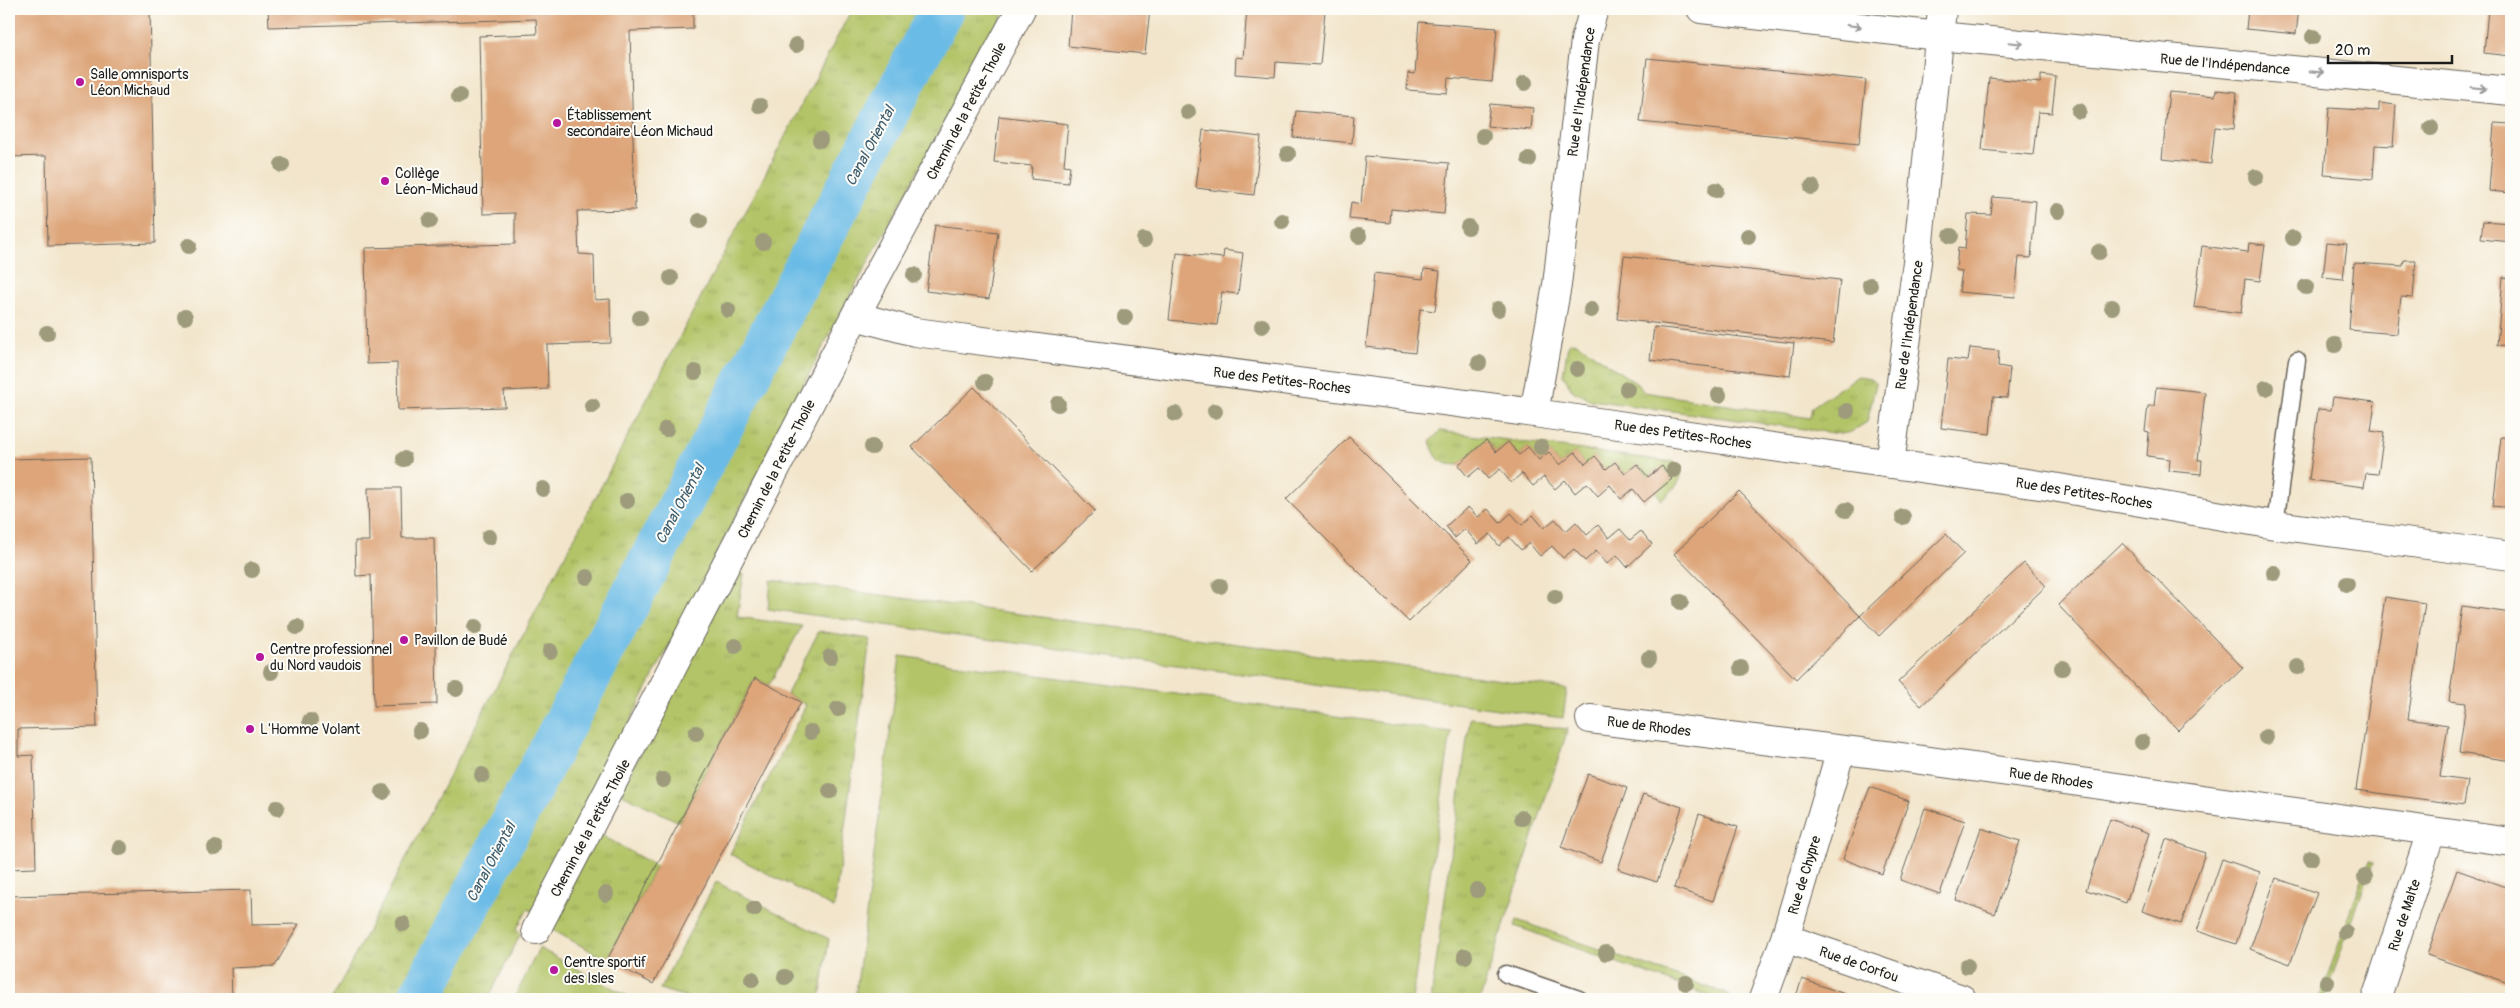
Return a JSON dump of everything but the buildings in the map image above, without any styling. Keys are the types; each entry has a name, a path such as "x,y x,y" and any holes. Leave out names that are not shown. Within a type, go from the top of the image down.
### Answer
{"street":[{"name":"Chemin de la Petite-Thoile","path":"536,930 855,316 1021,9"},
{"name":"Rue de l'Indépendance","path":"1534,413 1557,285 1585,40 1594,9"},
{"name":"Rue de l'Indépendance","path":"1702,9 1940,36 2511,91"},
{"name":"Rue de l'Indépendance","path":"1890,464 1917,262 1942,9"},
{"name":"Rue des Petites-Roches","path":"855,316 916,332 1534,413 2047,486 2275,525 2511,556"},
{"name":"Rue de Rhodes","path":"1590,719 2092,783 2511,842"},
{"name":"Rue de Chypre","path":"1763,999 1785,938 1841,750"},
{"name":"Rue de Malte","path":"2376,999 2431,832"},
{"name":"Rue de Corfou","path":"1785,938 1962,999"}],"lane":[{"path":"2275,525 2297,360"},
{"path":"1506,974 1579,999"}],"green space":[{"path":"852,9 1006,9 841,312 532,911 528,909 516,930 521,933 488,999 332,999"},
{"path":"1572,342 1579,344 1637,384 1644,392 1810,418 1812,407 1858,376 1870,378 1876,383 1867,422 1851,432 1841,434 1591,400 1573,391 1563,375 1568,345"},
{"path":"1440,431 1673,462 1681,466 1681,477 1674,489 1662,500 1656,492 1672,479 1662,466 1648,477 1637,464 1625,474 1615,462 1606,469 1585,464 1575,452 1560,465 1549,452 1539,460 1528,447 1519,455 1508,442 1496,452 1486,440 1458,465 1446,463 1436,456 1430,441"},
{"path":"734,572 744,574 737,617 802,626 769,685 755,678 679,822 620,793"},
{"path":"771,580 1567,689 1563,718 768,609"},
{"path":"819,631 870,639 834,908 730,854 806,705 787,694"},
{"path":"900,656 1451,732 1412,999 855,999"},
{"path":"1470,718 1568,729 1480,999 1431,999"},
{"path":"598,833 656,866 607,960 549,928"},
{"path":"2369,861 2373,862 2324,999 2319,999"},
{"path":"716,882 829,939 820,999 692,999 660,989"},
{"path":"1517,920 1730,995 1728,999 1718,999 1515,926"},
{"name":"Centre sportif des Isles","path":"539,948 631,998 635,999 514,999"}],"waterway":[{"name":"Canal Oriental","path":"419,999 942,9"}],"place":[{"name":"Salle omnisports Léon Michaud","path":"80,82"},
{"name":"Établissement secondaire Léon Michaud","path":"557,123"},
{"name":"Collège Léon-Michaud","path":"385,181"},
{"name":"Pavillon de Budé","path":"404,640"},
{"name":"Centre professionnel du Nord vaudois","path":"260,657"},
{"name":"L'Homme Volant","path":"250,729"},
{"name":"Centre sportif des Isles","path":"554,970"}]}
